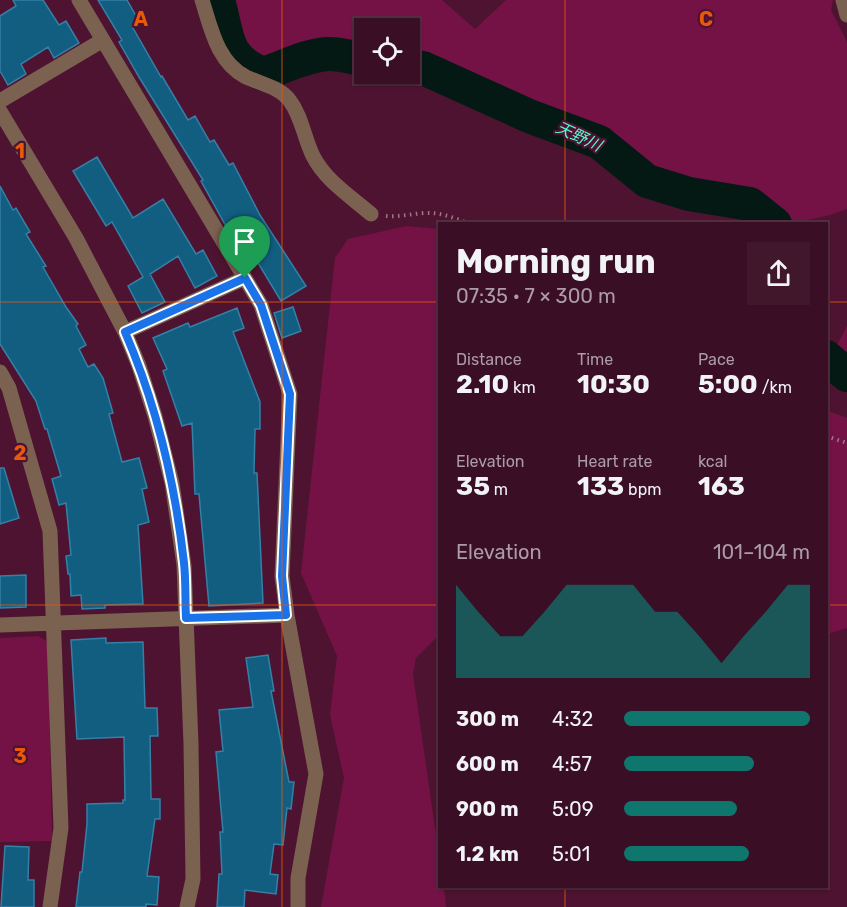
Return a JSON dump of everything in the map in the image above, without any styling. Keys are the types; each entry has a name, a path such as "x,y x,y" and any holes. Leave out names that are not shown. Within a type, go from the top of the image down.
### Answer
{"street":[{"path":"79,0 261,305 290,394 282,576 286,615 316,774 298,878 298,907"},
{"path":"202,0 218,49 231,66 244,76 274,88 289,100 313,155 325,174 371,214"},
{"path":"843,0 847,15"},
{"path":"0,101 103,40"},
{"path":"0,111 76,238 125,332 155,416 172,483 184,565 191,744 193,879 187,907"},
{"path":"125,332 245,278"},
{"path":"0,372 9,388 51,531 61,828 50,907"},
{"path":"0,625 286,615"}],"path":[{"path":"371,214 389,217 425,213 450,215 466,222"},
{"path":"828,437 847,443"}],"shaded area":[{"path":"224,0 442,0 475,29 506,0 833,0 831,10 847,42 847,209 794,222 753,201 741,200 592,150 545,126 480,85 465,71 420,57 420,18 354,18 354,48 311,46 272,67 247,61"},
{"path":"406,226 438,229 438,636 416,658 413,674 438,849 438,888 444,888 446,907 321,907 344,778 330,715 337,656 301,573 335,258 348,239"},
{"path":"847,326 847,370 835,356 836,347"},
{"path":"828,411 847,418 847,628 828,634"},
{"path":"38,636 48,642 52,841 0,842 0,638"}],"building":[{"path":"13,0 43,0 59,25 66,21 79,43 54,58 48,47 21,64 26,74 8,85 0,71 0,16 16,6"},
{"path":"98,0 127,0 140,23 133,28 161,77 188,120 195,116 210,142 214,140 229,165 233,163 260,215 306,286 281,301 246,243 238,248 201,181 203,180 139,77 119,42 122,40"},
{"path":"97,157 133,218 163,199 196,254 203,250 217,276 195,288 178,256 150,274 165,302 142,313 128,286 143,277 112,222 106,226 73,171"},
{"path":"0,186 13,210 16,208 30,232 26,234 46,266 43,267 78,324 76,326 86,345 79,349 88,367 94,364 103,378 113,413 109,414 122,462 139,458 147,488 142,489 149,522 138,525 143,604 105,605 105,608 82,609 81,595 71,596 66,556 71,555 66,503 59,505 52,479 61,476 36,401 0,344"},
{"path":"293,307 301,331 282,338 274,313"},
{"path":"237,308 244,328 233,332 260,402 260,429 255,429 254,473 257,473 263,603 209,606 199,494 195,494 192,423 182,426 163,371 167,369 153,338 188,323 190,327"},
{"path":"0,468 4,468 19,518 0,524"},
{"path":"26,575 26,607 0,608 0,576"},
{"path":"106,638 106,643 143,642 145,708 157,708 158,736 150,736 151,799 160,799 160,819 155,819 147,876 159,877 157,905 146,904 146,907 76,907 80,872 82,872 87,804 123,803 125,800 124,737 77,739 71,640"},
{"path":"268,655 274,691 271,691 289,782 294,782 291,809 287,808 283,845 274,844 270,874 278,875 276,894 245,890 244,907 217,907 219,874 222,874 220,832 223,832 216,752 223,751 219,710 253,707 246,658"},
{"path":"5,846 29,847 28,880 34,880 34,907 1,907"}],"waterway":[{"name":"天野川","path":"218,0 234,53 250,67 263,74 319,55 336,54 354,57"},
{"name":"天野川","path":"420,68 529,116 599,142 647,181 689,194 750,204 772,222"},
{"name":"天野川","path":"828,359 847,375"}],"route":[{"path":"245,278 261,305 290,394 282,576 286,615 186,618 184,565 172,483 155,416 125,332 245,278"}]}
